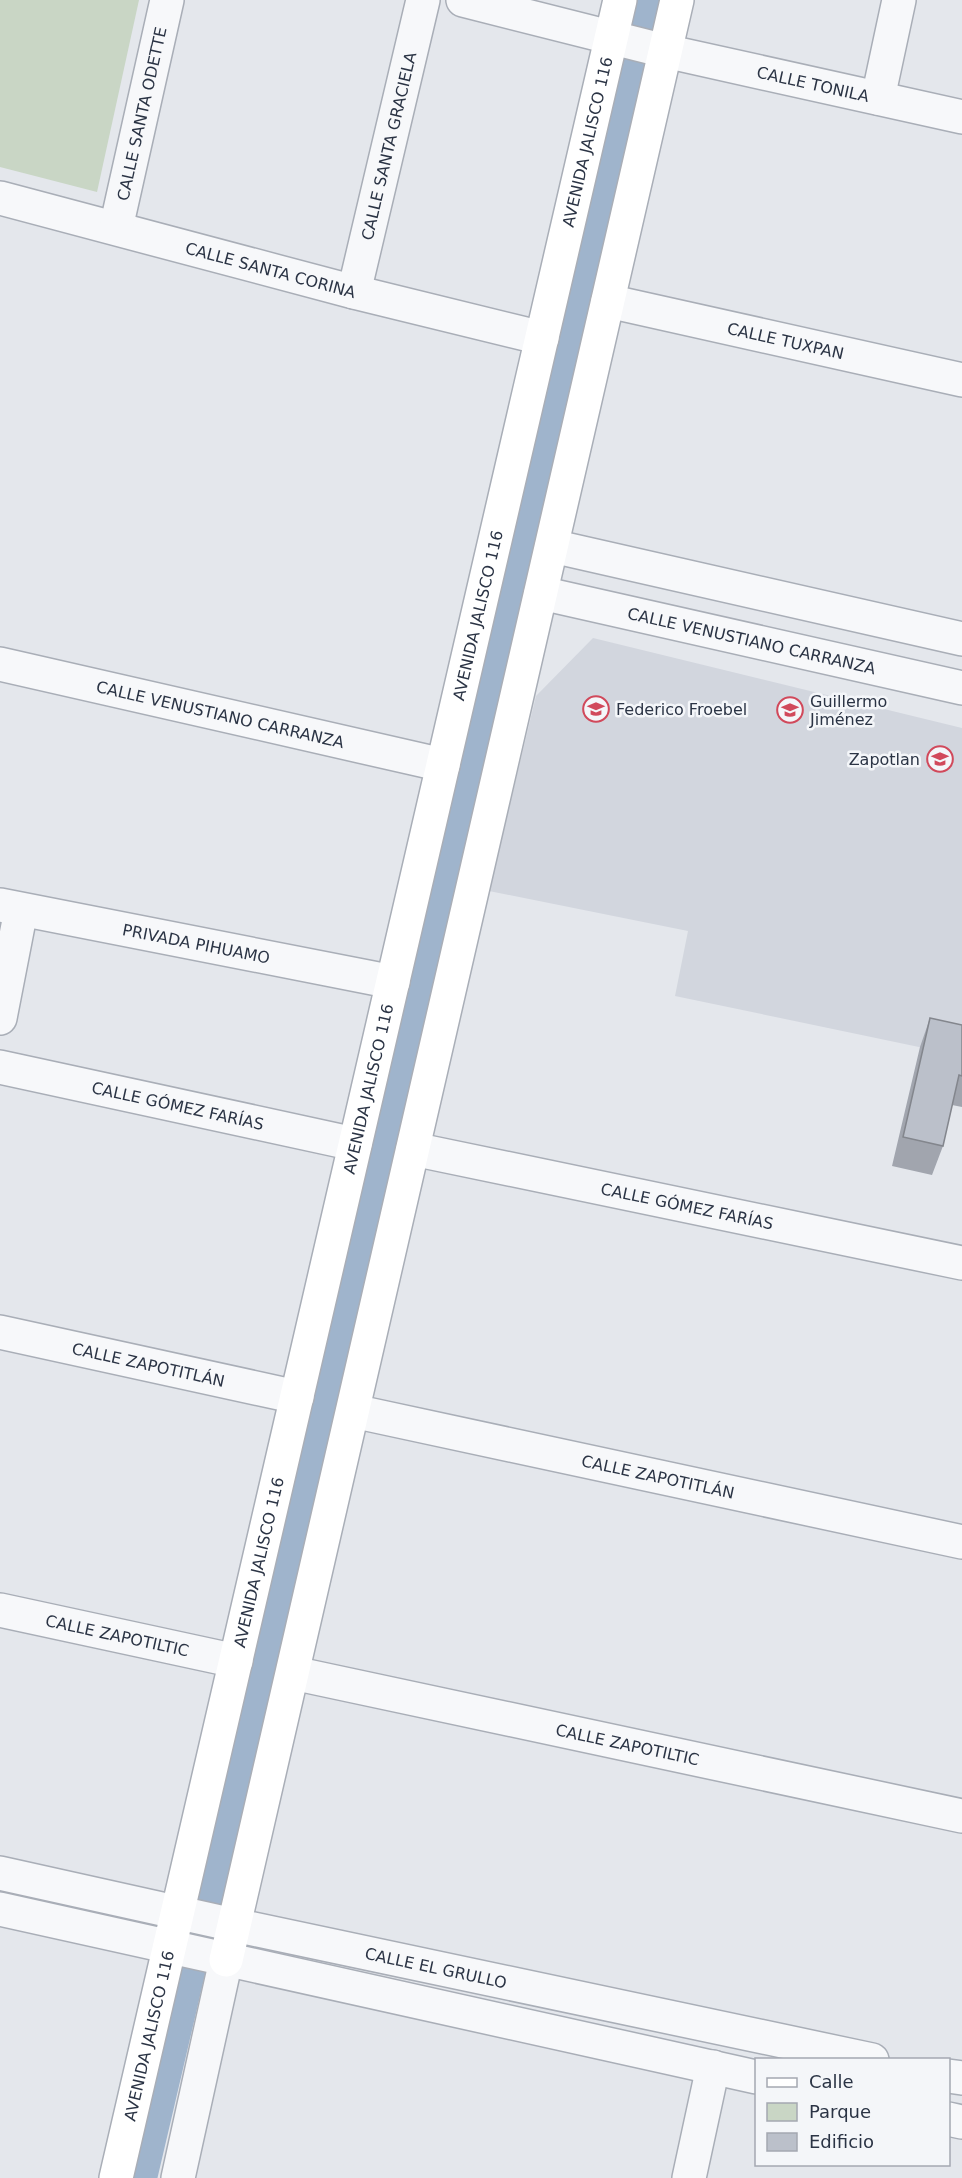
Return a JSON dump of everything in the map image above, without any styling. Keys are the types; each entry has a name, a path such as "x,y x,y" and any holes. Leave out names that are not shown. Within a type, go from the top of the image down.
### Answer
{"street":[{"name":"CALLE SANTA ODETTE","path":"116,228 167,0"},
{"name":"CALLE SANTA GRACIELA","path":"354,292 423,0"},
{"name":"CALLE TONILA","path":"463,0 641,44 962,117"},
{"name":"AVENIDA JALISCO 116","path":"178,2178 225,1960 608,301 641,44 620,0"},
{"name":"AVENIDA JALISCO 116","path":"116,2178 542,338 641,44 677,0"},
{"path":"878,98 899,0"},
{"name":"CALLE SANTA CORINA","path":"0,198 354,292 542,338"},
{"name":"CALLE TUXPAN","path":"608,301 962,381"},
{"path":"552,546 962,639"},
{"name":"CALLE VENUSTIANO CARRANZA","path":"541,593 962,688"},
{"name":"CALLE VENUSTIANO CARRANZA","path":"0,664 443,765"},
{"path":"0,1018 10,908"},
{"name":"PRIVADA PIHUAMO","path":"10,908 393,982"},
{"name":"CALLE GÓMEZ FARÍAS","path":"0,1067 355,1144"},
{"name":"CALLE GÓMEZ FARÍAS","path":"413,1149 962,1263"},
{"name":"CALLE ZAPOTITLÁN","path":"0,1332 297,1397"},
{"name":"CALLE ZAPOTITLÁN","path":"353,1411 962,1542"},
{"name":"CALLE ZAPOTILTIC","path":"0,1610 236,1661"},
{"name":"CALLE ZAPOTILTIC","path":"293,1673 962,1816"},
{"name":"CALLE EL GRULLO","path":"0,1873 863,2058"},
{"path":"0,1910 755,2077"},
{"path":"689,2178 713,2067"}],"shaded area":[{"path":"593,638 962,728 962,1056 675,996 688,931 489,891 536,696"}],"green space":[{"path":"0,0 139,0 97,192 0,167"}],"building":[{"path":"930,1018 962,1025 962,1076 959,1075 943,1146 903,1137"}],"waterway":[{"path":"140,2178 649,0"}],"place":[{"name":"Federico Froebel","path":"596,709"},
{"name":"Guillermo Jiménez","path":"790,710"},
{"name":"Zapotlan","path":"940,759"}]}
